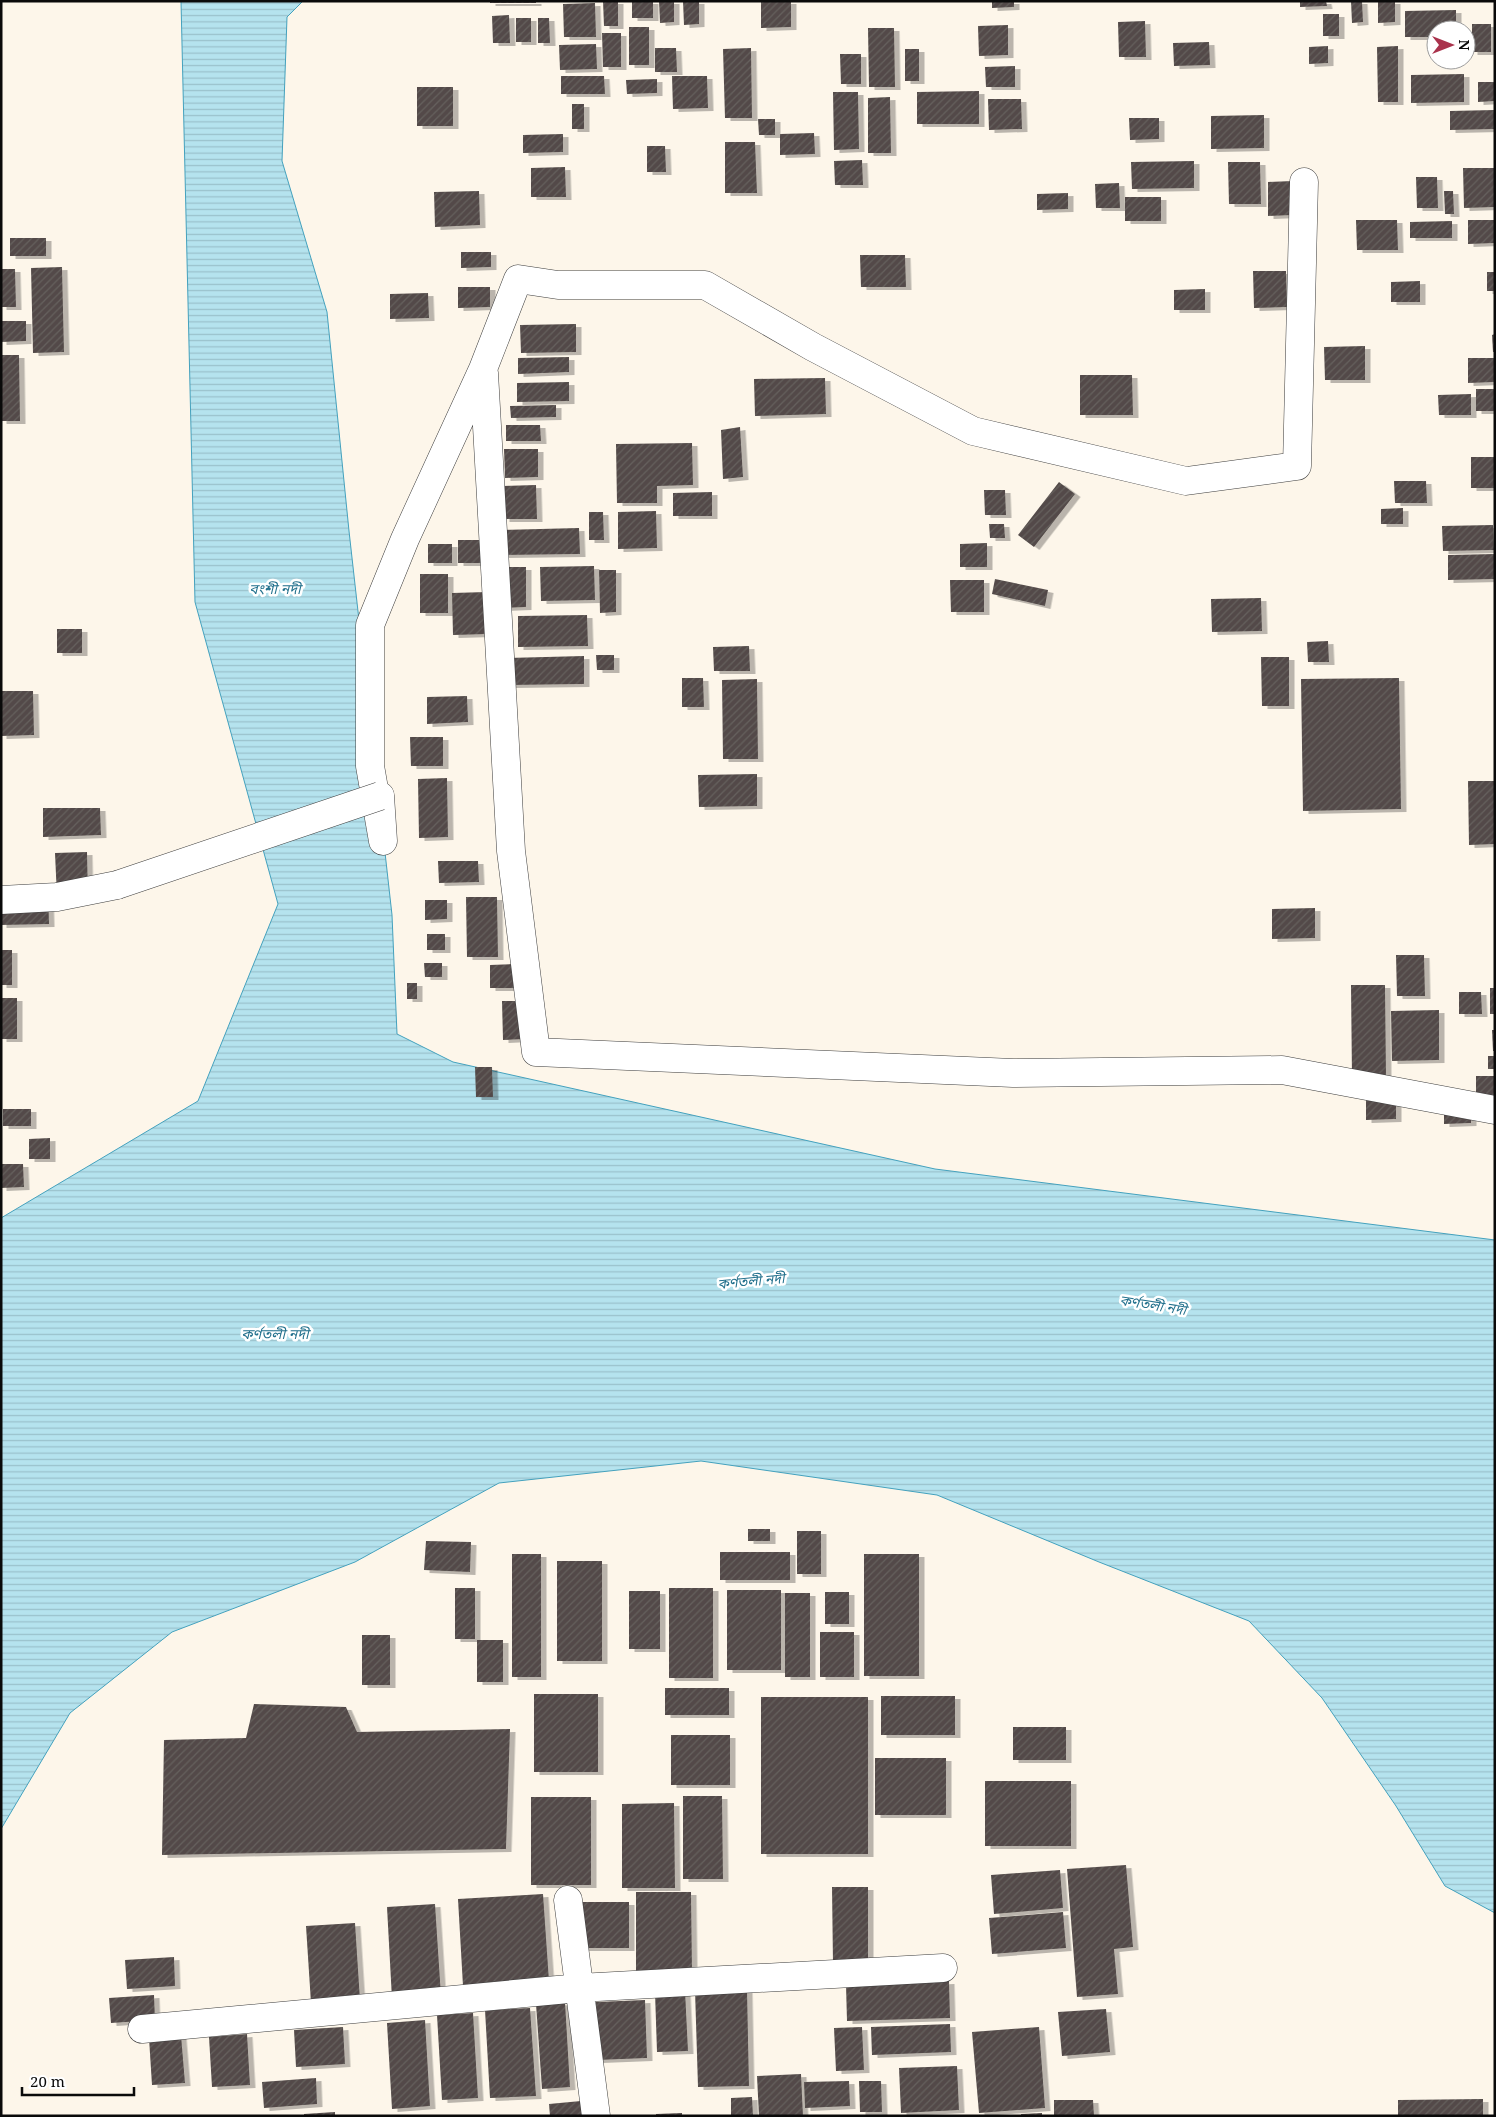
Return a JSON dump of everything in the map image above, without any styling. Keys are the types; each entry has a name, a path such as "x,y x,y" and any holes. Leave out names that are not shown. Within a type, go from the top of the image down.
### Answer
{"street":[{"path":"1,900 57,897 117,885 380,796 383,841 370,766 370,625 405,539 483,369 518,279 558,285 705,285 813,347 973,431 1186,481 1297,466 1304,182"},
{"path":"483,369 511,852 536,1052 1014,1073 1282,1070 1495,1110"},
{"path":"568,1900 596,2116"},
{"path":"142,2029 579,1988 943,1968"}],"water":[{"name":"কর্ণতলী নদী","path":"181,1 303,1 287,17 282,161 327,312 349,531 392,915 397,1034 453,1062 935,1169 1495,1240 1495,1913 1445,1886 1396,1806 1322,1698 1249,1621 937,1495 701,1461 499,1483 355,1562 172,1632 70,1713 1,1829 1,1218 198,1101 278,904 195,602"}],"building":[{"path":"490,1 536,1 536,3 490,3"},
{"path":"603,1 618,1 618,26 604,26"},
{"path":"632,1 653,1 653,18 632,18"},
{"path":"659,1 674,1 674,22 660,23"},
{"path":"683,1 699,1 699,24 684,25"},
{"path":"761,1 791,1 791,27 761,28"},
{"path":"992,1 1014,1 1014,7 992,8"},
{"path":"1300,1 1326,1 1327,6 1300,7"},
{"path":"1351,1 1362,1 1363,22 1352,23"},
{"path":"1378,1 1395,1 1395,22 1378,23"},
{"path":"595,3 596,37 564,37 563,4"},
{"path":"1456,10 1456,20 1426,20 1426,37 1405,37 1405,11"},
{"path":"1323,14 1339,14 1339,36 1323,36"},
{"path":"509,15 510,43 493,43 492,16"},
{"path":"516,18 531,18 531,42 516,42"},
{"path":"538,18 549,18 550,43 538,43"},
{"path":"1145,21 1146,57 1119,57 1118,22"},
{"path":"1476,24 1491,24 1491,52 1476,52"},
{"path":"1008,25 1008,55 979,56 978,26"},
{"path":"629,27 649,27 649,65 629,65"},
{"path":"868,28 894,28 895,87 869,87"},
{"path":"602,33 621,33 621,67 603,67"},
{"path":"1209,42 1210,65 1174,66 1173,43"},
{"path":"596,44 597,69 560,70 559,45"},
{"path":"1328,46 1328,63 1309,64 1309,47"},
{"path":"1398,46 1398,102 1378,102 1377,47"},
{"path":"655,48 676,48 677,72 655,72"},
{"path":"751,48 752,118 725,118 723,49"},
{"path":"905,49 919,49 919,81 905,81"},
{"path":"840,54 861,54 861,84 841,84"},
{"path":"1015,66 1015,87 986,87 985,67"},
{"path":"1464,74 1464,102 1411,103 1411,75"},
{"path":"561,76 604,76 605,94 561,94"},
{"path":"672,76 707,76 708,108 673,109"},
{"path":"657,79 657,93 627,94 626,80"},
{"path":"1478,82 1495,82 1495,101 1478,102"},
{"path":"417,87 453,87 453,126 417,126"},
{"path":"979,91 979,124 917,124 917,92"},
{"path":"833,92 858,92 859,149 834,150"},
{"path":"890,97 891,153 868,153 868,98"},
{"path":"988,99 1021,99 1022,129 989,130"},
{"path":"572,104 584,104 584,129 572,129"},
{"path":"1495,110 1495,129 1450,130 1450,111"},
{"path":"1264,115 1264,148 1211,149 1211,116"},
{"path":"1129,118 1159,118 1159,139 1130,140"},
{"path":"758,119 775,119 775,135 759,135"},
{"path":"814,133 815,154 780,155 780,134"},
{"path":"563,134 563,152 523,153 523,135"},
{"path":"725,142 755,142 757,193 725,193"},
{"path":"647,146 665,146 666,172 647,172"},
{"path":"862,160 863,185 835,185 834,161"},
{"path":"1194,161 1194,188 1132,189 1131,162"},
{"path":"1228,162 1260,162 1261,204 1229,204"},
{"path":"565,167 566,197 531,197 531,168"},
{"path":"1463,168 1494,168 1495,207 1464,208"},
{"path":"1416,177 1437,177 1438,208 1417,208"},
{"path":"1293,181 1293,215 1268,216 1268,182"},
{"path":"1119,183 1120,208 1096,208 1095,184"},
{"path":"479,191 480,225 435,227 434,192"},
{"path":"1444,191 1453,191 1454,214 1445,214"},
{"path":"1068,193 1068,209 1037,210 1037,194"},
{"path":"1125,197 1161,197 1161,221 1125,221"},
{"path":"1356,220 1397,220 1398,250 1357,250"},
{"path":"1468,220 1495,220 1495,243 1468,244"},
{"path":"1452,221 1452,238 1410,238 1410,222"},
{"path":"10,238 46,238 46,256 10,256"},
{"path":"461,252 491,252 491,267 461,268"},
{"path":"860,255 905,255 906,287 861,287"},
{"path":"62,267 64,352 33,353 31,268"},
{"path":"1,269 15,269 16,307 1,307"},
{"path":"1253,271 1286,271 1287,307 1254,308"},
{"path":"1487,272 1495,272 1495,291 1487,291"},
{"path":"1420,281 1420,302 1391,302 1391,282"},
{"path":"458,287 490,287 490,307 458,308"},
{"path":"1205,289 1205,310 1174,310 1174,290"},
{"path":"428,293 429,318 390,319 390,294"},
{"path":"1,321 26,321 26,341 1,342"},
{"path":"576,324 576,352 521,353 520,325"},
{"path":"1495,334 1495,352 1493,352 1492,335"},
{"path":"1365,346 1365,380 1325,380 1324,347"},
{"path":"1,355 19,355 20,421 1,421"},
{"path":"569,357 569,372 518,374 518,358"},
{"path":"1468,358 1495,358 1495,382 1468,383"},
{"path":"1080,375 1132,375 1133,415 1080,415"},
{"path":"825,378 826,414 755,416 754,379"},
{"path":"569,382 569,401 517,402 517,383"},
{"path":"1476,389 1495,389 1495,411 1476,411"},
{"path":"1471,394 1471,415 1439,415 1438,395"},
{"path":"556,405 556,417 511,418 510,406"},
{"path":"506,425 540,425 541,441 506,441"},
{"path":"740,427 743,477 723,479 721,430"},
{"path":"692,443 693,485 657,486 657,503 617,503 616,444"},
{"path":"504,449 538,449 538,477 505,478"},
{"path":"1471,457 1495,457 1495,488 1471,488"},
{"path":"1394,481 1426,481 1427,503 1395,503"},
{"path":"1059,482 1075,494 1034,547 1018,535"},
{"path":"536,485 537,519 504,519 503,486"},
{"path":"984,490 1005,490 1006,515 985,515"},
{"path":"712,492 712,516 673,516 673,493"},
{"path":"1403,508 1403,524 1381,524 1381,509"},
{"path":"656,511 657,548 618,549 618,512"},
{"path":"589,512 603,512 604,540 589,540"},
{"path":"989,524 1004,524 1005,538 990,538"},
{"path":"1493,525 1494,550 1443,551 1442,526"},
{"path":"579,528 580,554 501,555 500,530"},
{"path":"458,540 485,540 485,563 458,563"},
{"path":"987,543 987,567 960,567 960,544"},
{"path":"428,544 452,544 452,563 428,563"},
{"path":"1495,554 1495,579 1448,580 1448,555"},
{"path":"594,566 595,600 541,601 540,567"},
{"path":"500,567 526,567 526,607 500,608"},
{"path":"599,570 616,570 616,612 600,613"},
{"path":"420,574 448,574 448,613 420,613"},
{"path":"995,579 1048,590 1045,606 992,594"},
{"path":"950,580 984,580 984,612 951,612"},
{"path":"487,592 488,634 453,635 452,593"},
{"path":"1261,598 1262,631 1212,632 1211,599"},
{"path":"587,615 588,646 518,647 518,616"},
{"path":"57,629 82,629 82,653 57,653"},
{"path":"1328,641 1329,662 1308,662 1307,642"},
{"path":"749,646 750,671 714,671 713,647"},
{"path":"596,655 614,655 614,670 597,670"},
{"path":"584,656 584,684 508,685 507,658"},
{"path":"1261,657 1289,657 1289,706 1262,706"},
{"path":"682,678 703,678 704,707 682,707"},
{"path":"1399,678 1401,809 1303,811 1301,679"},
{"path":"757,679 758,759 723,759 722,680"},
{"path":"1,691 33,691 34,735 1,736"},
{"path":"467,696 468,722 427,724 427,697"},
{"path":"410,737 443,737 443,766 411,766"},
{"path":"757,774 757,806 699,807 698,775"},
{"path":"447,778 448,837 419,838 418,779"},
{"path":"1468,781 1495,781 1495,844 1469,845"},
{"path":"43,808 100,808 101,835 43,837"},
{"path":"87,852 88,896 57,897 55,853"},
{"path":"438,861 478,861 479,882 439,883"},
{"path":"1,888 48,888 49,924 1,925"},
{"path":"466,897 497,897 498,957 467,957"},
{"path":"425,900 447,900 447,919 425,920"},
{"path":"1315,908 1315,938 1272,939 1272,909"},
{"path":"427,934 445,934 445,950 427,950"},
{"path":"1,950 12,950 12,985 1,985"},
{"path":"1396,955 1424,955 1425,996 1397,996"},
{"path":"424,963 442,963 442,977 425,977"},
{"path":"516,964 516,988 490,988 490,965"},
{"path":"407,983 417,983 417,999 407,999"},
{"path":"1351,985 1385,985 1386,1076 1352,1077"},
{"path":"1490,988 1495,988 1495,1014 1490,1014"},
{"path":"1459,992 1481,992 1482,1014 1459,1014"},
{"path":"1,998 17,998 17,1039 1,1039"},
{"path":"502,1001 523,1001 524,1039 503,1040"},
{"path":"1439,1010 1439,1060 1392,1061 1391,1011"},
{"path":"1492,1030 1495,1030 1495,1051 1493,1051"},
{"path":"1488,1056 1495,1056 1495,1069 1488,1069"},
{"path":"475,1067 492,1067 493,1097 476,1097"},
{"path":"1476,1076 1495,1076 1495,1095 1476,1095"},
{"path":"1366,1098 1396,1098 1396,1119 1366,1120"},
{"path":"3,1109 31,1109 31,1126 3,1126"},
{"path":"1444,1111 1471,1111 1471,1123 1444,1124"},
{"path":"50,1138 50,1159 29,1159 29,1139"},
{"path":"1,1164 23,1164 24,1187 1,1188"},
{"path":"748,1529 770,1529 770,1541 748,1541"},
{"path":"797,1531 821,1531 821,1574 797,1574"},
{"path":"426,1541 471,1542 470,1572 424,1570"},
{"path":"720,1552 790,1552 790,1580 720,1580"},
{"path":"512,1554 541,1554 541,1677 512,1677"},
{"path":"864,1554 919,1554 919,1676 864,1676"},
{"path":"557,1561 602,1561 602,1661 557,1661"},
{"path":"455,1588 475,1588 475,1639 455,1639"},
{"path":"669,1588 713,1588 713,1678 669,1678"},
{"path":"727,1590 781,1590 781,1670 727,1670"},
{"path":"629,1591 660,1591 660,1649 629,1649"},
{"path":"825,1592 849,1592 849,1624 825,1624"},
{"path":"785,1593 810,1593 810,1677 785,1677"},
{"path":"820,1632 854,1632 854,1677 820,1677"},
{"path":"362,1635 390,1635 390,1685 362,1685"},
{"path":"477,1640 503,1640 503,1682 477,1682"},
{"path":"665,1688 729,1688 729,1715 665,1715"},
{"path":"534,1694 598,1694 598,1772 534,1772"},
{"path":"881,1696 955,1696 955,1735 881,1735"},
{"path":"761,1697 868,1697 868,1854 761,1854"},
{"path":"254,1704 346,1707 357,1732 510,1729 506,1849 162,1855 164,1740 246,1738"},
{"path":"1013,1727 1066,1727 1066,1760 1013,1760"},
{"path":"671,1735 730,1735 730,1785 671,1785"},
{"path":"875,1758 946,1758 946,1815 875,1815"},
{"path":"985,1781 1071,1781 1071,1846 985,1846"},
{"path":"683,1796 722,1796 723,1879 683,1879"},
{"path":"531,1797 591,1797 591,1885 531,1885"},
{"path":"674,1803 675,1888 622,1888 622,1804"},
{"path":"1126,1865 1133,1947 1114,1949 1118,1994 1077,1997 1067,1869"},
{"path":"1060,1870 1063,1908 994,1914 991,1875"},
{"path":"832,1887 868,1887 868,1964 833,1964"},
{"path":"636,1892 691,1892 692,1972 636,1972"},
{"path":"543,1894 549,1981 463,1986 458,1899"},
{"path":"579,1902 629,1902 629,1948 579,1948"},
{"path":"435,1904 441,1996 392,1999 387,1907"},
{"path":"1063,1912 1066,1948 992,1954 989,1918"},
{"path":"355,1923 360,2000 311,2003 306,1926"},
{"path":"174,1957 175,1986 127,1989 125,1960"},
{"path":"949,1981 950,2018 847,2021 846,1985"},
{"path":"747,1989 749,2086 698,2087 695,1990"},
{"path":"685,1990 688,2051 657,2052 655,1992"},
{"path":"154,1995 155,2020 111,2023 109,1998"},
{"path":"645,2000 647,2058 597,2060 596,2002"},
{"path":"565,2002 570,2087 542,2089 536,2004"},
{"path":"530,2008 536,2096 490,2098 485,2010"},
{"path":"1106,2009 1110,2052 1062,2056 1058,2012"},
{"path":"473,2013 478,2098 442,2100 437,2015"},
{"path":"425,2020 430,2106 392,2109 387,2023"},
{"path":"950,2024 951,2052 872,2055 871,2027"},
{"path":"343,2027 345,2064 296,2067 294,2030"},
{"path":"862,2027 864,2070 836,2071 834,2028"},
{"path":"1039,2027 1045,2108 979,2113 972,2032"},
{"path":"247,2034 250,2085 212,2087 209,2037"},
{"path":"181,2035 185,2083 152,2085 149,2038"},
{"path":"957,2066 959,2110 901,2113 899,2068"},
{"path":"801,2074 803,2116 759,2116 757,2076"},
{"path":"316,2078 317,2104 264,2108 262,2082"},
{"path":"849,2081 850,2106 805,2108 804,2082"},
{"path":"859,2081 881,2081 882,2112 860,2112"},
{"path":"752,2097 753,2116 731,2116 731,2098"},
{"path":"1483,2099 1483,2116 1398,2116 1398,2100"},
{"path":"1054,2100 1093,2100 1094,2116 1054,2116"},
{"path":"581,2101 582,2116 550,2116 549,2104"},
{"path":"335,2112 335,2116 304,2116 304,2114"},
{"path":"682,2113 682,2116 656,2116 656,2114"},
{"path":"1042,2113 1042,2116 1021,2116 1021,2114"}],"water label":[{"name":"বংশী নদী","path":"275,589"}]}
